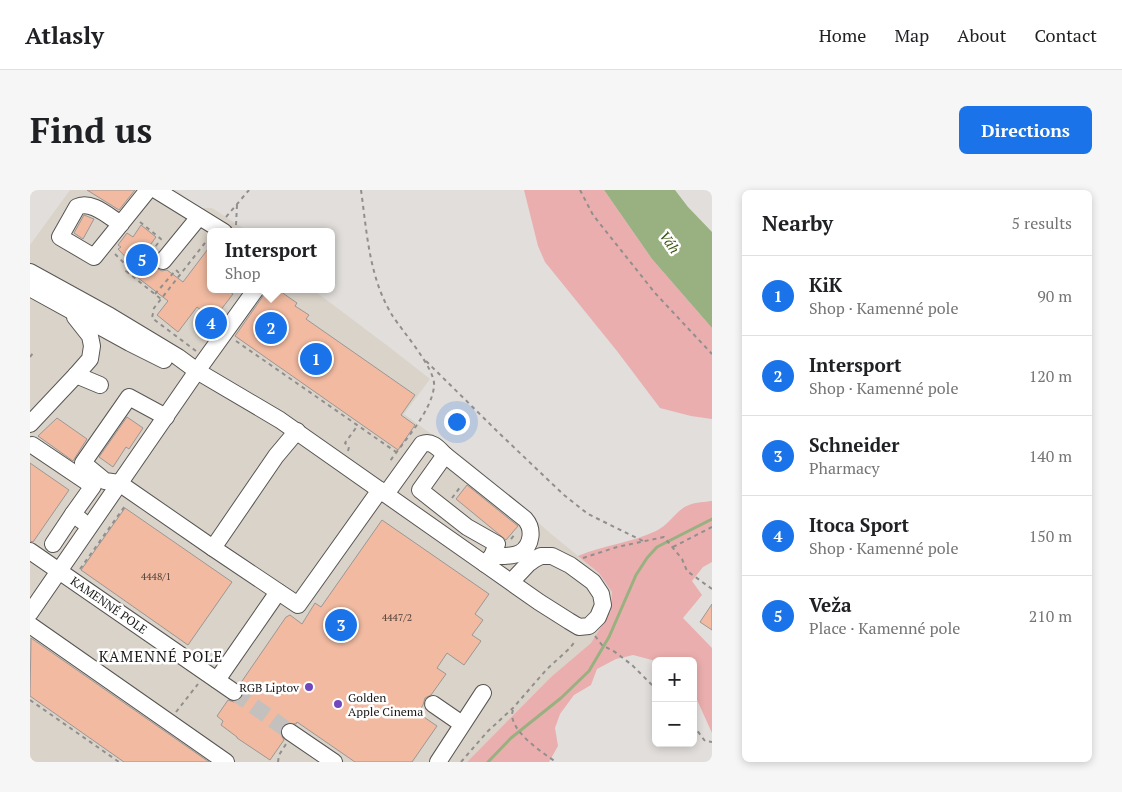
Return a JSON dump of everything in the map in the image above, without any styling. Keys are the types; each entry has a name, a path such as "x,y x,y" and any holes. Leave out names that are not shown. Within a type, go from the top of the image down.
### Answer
{"street":[{"path":"128,221 148,190"},
{"path":"156,190 217,228"},
{"path":"160,257 199,217"},
{"path":"30,272 110,316 178,357 199,363 383,492 488,560 511,582 569,621 583,627 589,626 598,617 603,605 593,582 570,565 552,556 541,556 528,564 511,582"},
{"path":"30,288 71,312 175,365 199,363"},
{"name":"KAMENNÉ POLE","path":"32,605 66,576 90,527 119,483 166,417 199,363 253,293"},
{"path":"30,424 90,359 92,346 88,332 71,312"},
{"path":"76,375 100,385"},
{"path":"166,417 129,397 83,463 105,481 119,483 298,605 383,492 422,444 430,443 446,455 525,519 530,527 530,540 521,553 488,560"},
{"path":"213,548 276,456 297,431"},
{"path":"32,445 93,486 53,544"},
{"path":"446,455 420,490 467,527 496,544 488,560"},
{"path":"74,514 90,527"},
{"name":"KAMENNÉ POLE","path":"30,551 234,692"},
{"path":"217,680 278,592"},
{"path":"30,625 226,762"},
{"path":"438,762 483,693"},
{"path":"433,704 462,724"},
{"path":"291,733 334,762"}],"path":[{"path":"224,228 248,190"},
{"path":"361,190 377,284 391,314 424,360 434,378 433,392 421,417 390,461"},
{"path":"580,190 593,215 656,294 680,322 712,354"},
{"path":"224,228 238,203"},
{"path":"128,221 161,239 153,249 160,257"},
{"path":"199,363 152,318 154,308 180,274 207,246"},
{"path":"111,249 128,268 126,271 161,299"},
{"path":"156,294 176,270 180,274"},
{"path":"232,338 396,452"},
{"path":"30,357 33,352"},
{"path":"424,360 564,495 588,514 643,541"},
{"path":"348,451 349,447 345,443 358,425"},
{"path":"452,498 471,475"},
{"path":"66,576 125,506"},
{"path":"673,547 712,527"},
{"path":"507,544 516,533"},
{"path":"570,565 594,553 661,537 666,539 682,558 687,571 712,589"},
{"path":"461,762 487,732 513,708 547,669 570,648 583,627"},
{"path":"602,645 632,665 652,685"},
{"path":"172,717 200,681"},
{"path":"30,700 119,762"},
{"path":"513,708 511,715 516,728 543,754 556,762"},
{"path":"697,730 705,741 712,742"},
{"path":"278,762 279,755 291,733"}],"shaded area":[{"name":"KAMENNÉ POLE","path":"70,190 176,190 200,208 212,208 243,228 207,228 207,293 317,293 430,379 404,414 472,464 550,533 599,573 612,592 612,611 591,643 551,677 467,762 30,762 30,245"},
{"path":"524,190 604,190 652,259 712,328 712,419 660,408 545,262 538,246"},
{"path":"712,501 712,562 703,567 692,581 702,595 683,618 712,648 712,733 697,700 697,657 652,657 652,660 633,655 616,659 597,669 591,685 574,695 560,714 555,728 558,746 549,762 467,762 551,677 591,643 611,611 612,592 599,573 578,556 656,531 685,507 695,503"}],"water":[{"name":"Váh","path":"604,190 675,190 712,232 712,328 652,259"}],"building":[{"path":"87,190 135,190 119,210"},
{"path":"84,215 94,219 83,239 74,233"},
{"path":"141,225 156,237 148,248 153,251 150,256 156,268 162,271 167,270 183,282 207,250 207,293 233,294 213,320 197,307 178,332 157,315 168,301 128,270 133,265 118,249 121,247 118,245 127,233 133,237"},
{"path":"265,293 283,293 297,303 295,306 309,315 306,319 415,395 401,415 415,425 398,450 235,336"},
{"path":"127,417 143,428 129,449 126,447 113,467 99,457"},
{"path":"57,418 87,439 73,461 38,436"},
{"path":"30,463 69,490 33,542 30,541"},
{"path":"467,485 518,526 506,540 456,499"},
{"path":"125,508 232,582 188,645 81,570"},
{"path":"382,520 489,594 475,614 483,620 472,635 481,641 464,665 447,653 437,668 446,674 431,695 425,698 418,713 437,726 412,762 355,762 297,722 296,724 286,723 282,726 280,732 284,740 270,760 221,725 223,721 217,716 228,700 234,702 242,698 244,692 240,684 286,617 290,615 302,624 315,603 321,607"},
{"path":"712,604 712,630 700,622"},
{"path":"31,638 209,762 124,762 30,696"}],"waterway":[{"path":"488,762 511,738 561,698 589,671 609,637 636,575 657,547 712,519"}],"tunnel":[{"path":"234,692 290,732"}],"place":[{"name":"Veža","path":"142,260"},
{"name":"Itoca Sport","path":"211,323"},
{"name":"Intersport","path":"271,328"},
{"name":"KiK","path":"316,359"},
{"name":"Schneider","path":"341,625"},
{"name":"RGB Liptov","path":"309,687"},
{"name":"Golden Apple Cinema","path":"338,704"}],"district":[{"name":"KAMENNÉ POLE","path":"161,656"}]}
